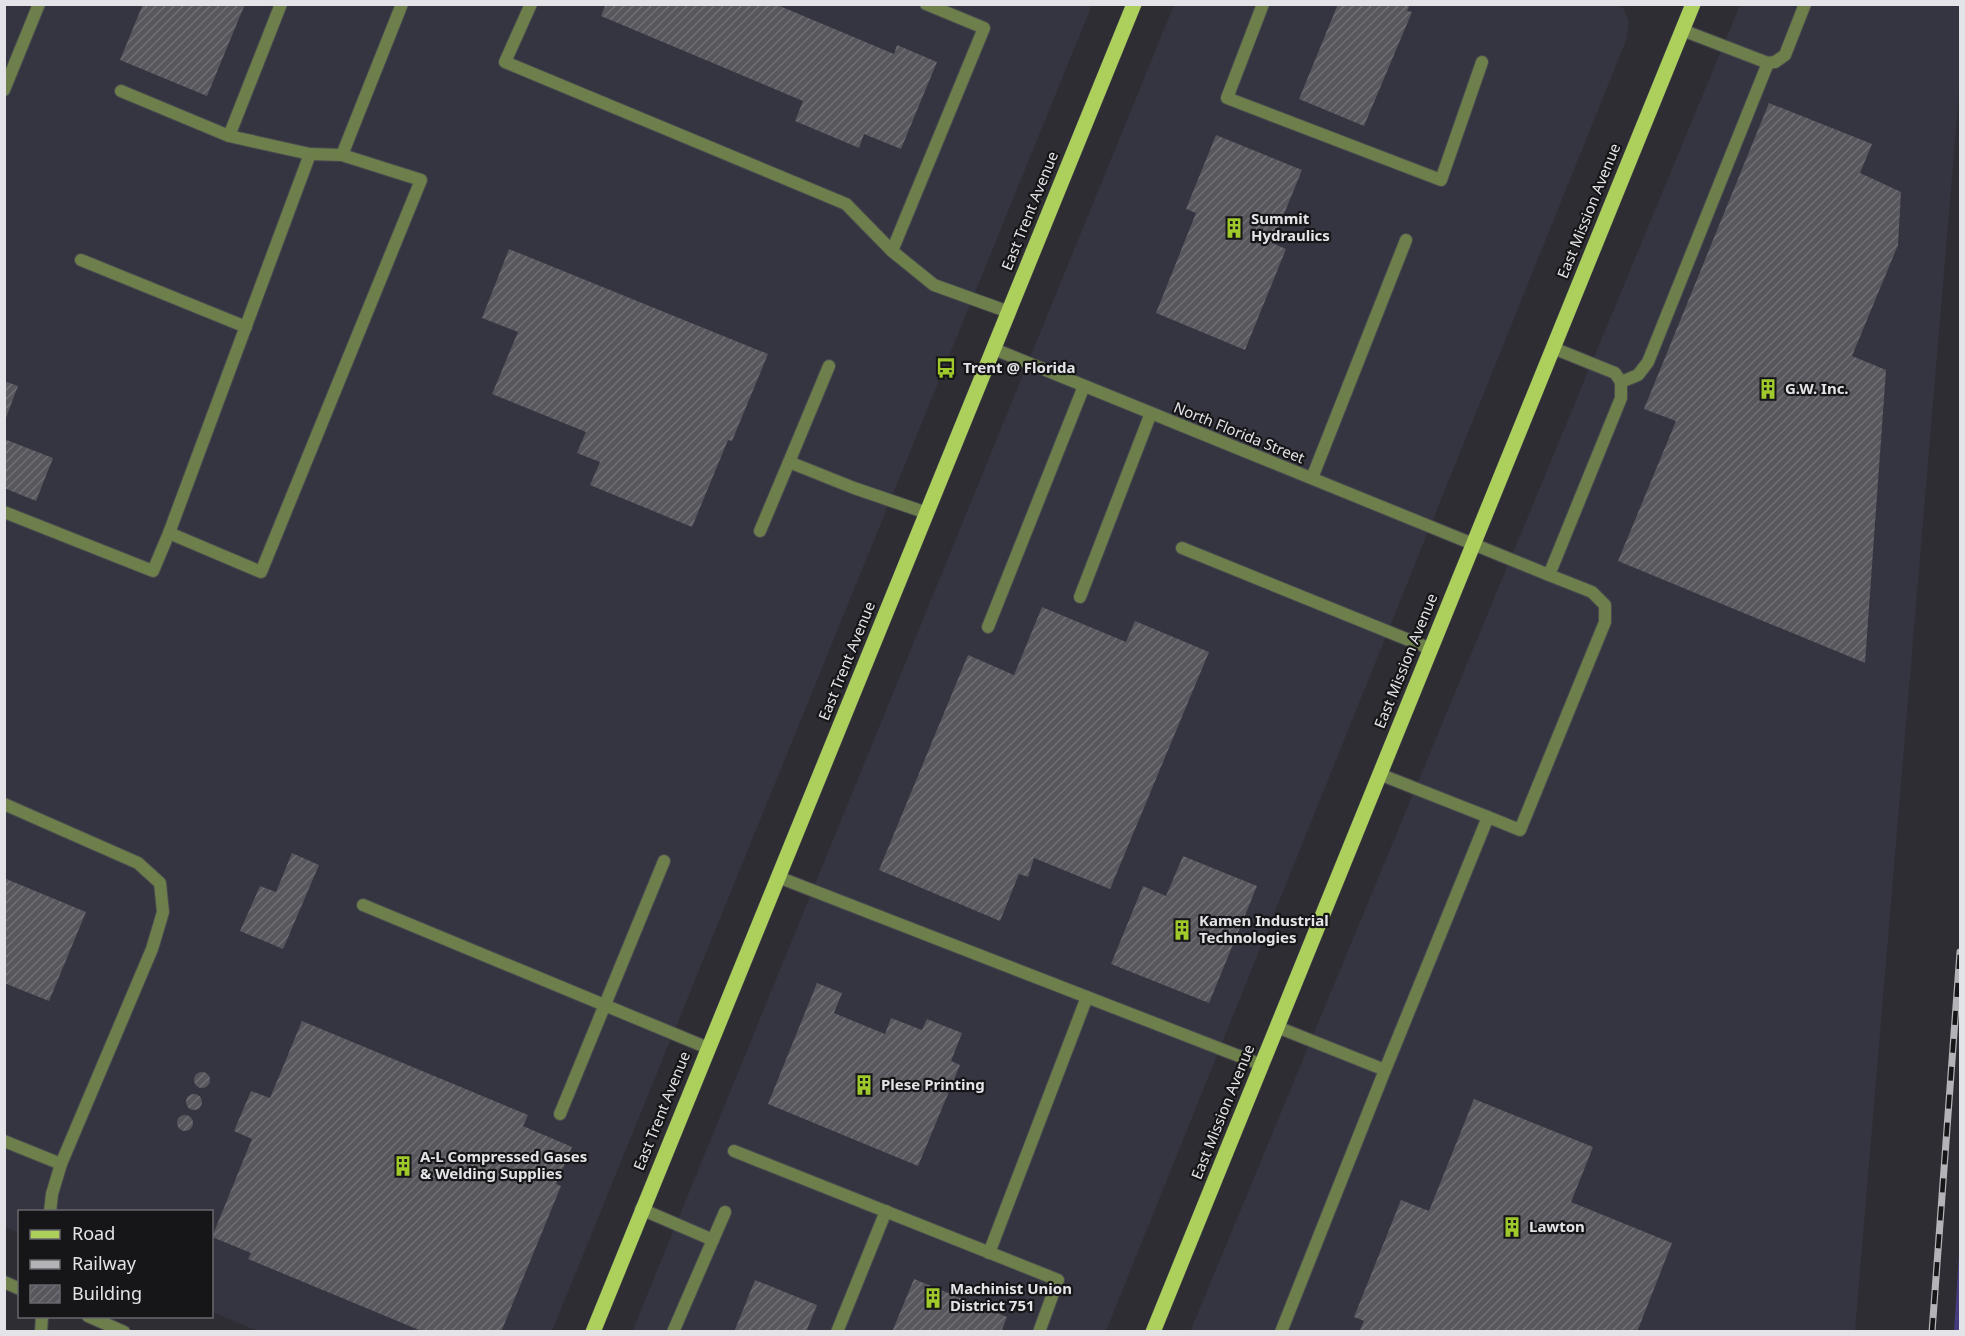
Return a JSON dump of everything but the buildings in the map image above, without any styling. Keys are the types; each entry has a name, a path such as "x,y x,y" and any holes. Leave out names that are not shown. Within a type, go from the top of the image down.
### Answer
{"main road":[{"name":"East Trent Avenue","path":"592,1332 1134,4"},
{"name":"East Mission Avenue","path":"1153,1332 1693,4"}],"street":[{"path":"4,90 39,4"},
{"path":"230,136 280,4"},
{"path":"342,154 402,4"},
{"path":"531,4 505,62 846,204 892,251 934,285 1009,312"},
{"path":"892,251 984,28 926,4"},
{"path":"1263,4 1227,98 1441,180 1482,62"},
{"path":"1682,30 1768,63 1775,62 1785,55 1805,4"},
{"path":"1621,382 1638,375 1648,363 1768,63"},
{"path":"121,91 230,136 310,154 342,154 421,180 261,572 169,533"},
{"path":"4,513 153,571 310,154"},
{"path":"1312,478 1406,240"},
{"path":"81,260 246,327"},
{"path":"1549,575 1621,398 1621,382 1615,373 1553,348"},
{"name":"North Florida Street","path":"994,349 1592,592 1605,605 1605,622 1520,830 1488,818"},
{"path":"760,531 829,366"},
{"path":"988,627 1084,386"},
{"path":"1080,597 1151,413"},
{"path":"789,462 854,489 927,513"},
{"path":"1182,549 1431,649"},
{"path":"1281,1332 1488,818 1379,774"},
{"path":"4,804 138,863 160,883 163,912 152,949 61,1164 52,1194 50,1210"},
{"path":"560,1113 664,861"},
{"path":"778,877 1262,1065"},
{"path":"363,905 708,1048"},
{"path":"989,1253 1087,997"},
{"path":"1277,1027 1385,1070"},
{"path":"4,1141 61,1164"},
{"path":"735,1151 1058,1280 1039,1332"},
{"path":"641,1209 713,1240"},
{"path":"837,1332 886,1211"},
{"path":"674,1332 725,1212"},
{"path":"4,1282 18,1288"},
{"path":"90,1318 124,1332"}],"shaded area":[{"path":"4,5 1092,5 552,1331 258,1331 213,1312 213,1210 18,1210 18,1233 5,1227"},
{"path":"1174,5 1618,5 1623,8 1629,21 1627,38 1106,1331 632,1332"},
{"path":"1740,5 1960,5 1960,82 1855,1331 1190,1332"},
{"path":"1960,1239 1960,1331 1954,1331"}],"railway":[{"path":"1932,1332 1960,952"}],"place":[{"name":"Summit Hydraulics","path":"1234,228"},
{"name":"Trent @ Florida","path":"946,368"},
{"name":"G.W. Inc.","path":"1768,389"},
{"name":"Kamen Industrial Technologies","path":"1182,930"},
{"name":"Plese Printing","path":"864,1085"},
{"name":"A-L Compressed Gases & Welding Supplies","path":"403,1166"},
{"name":"Lawton","path":"1512,1227"},
{"name":"Machinist Union District 751","path":"933,1298"}]}
